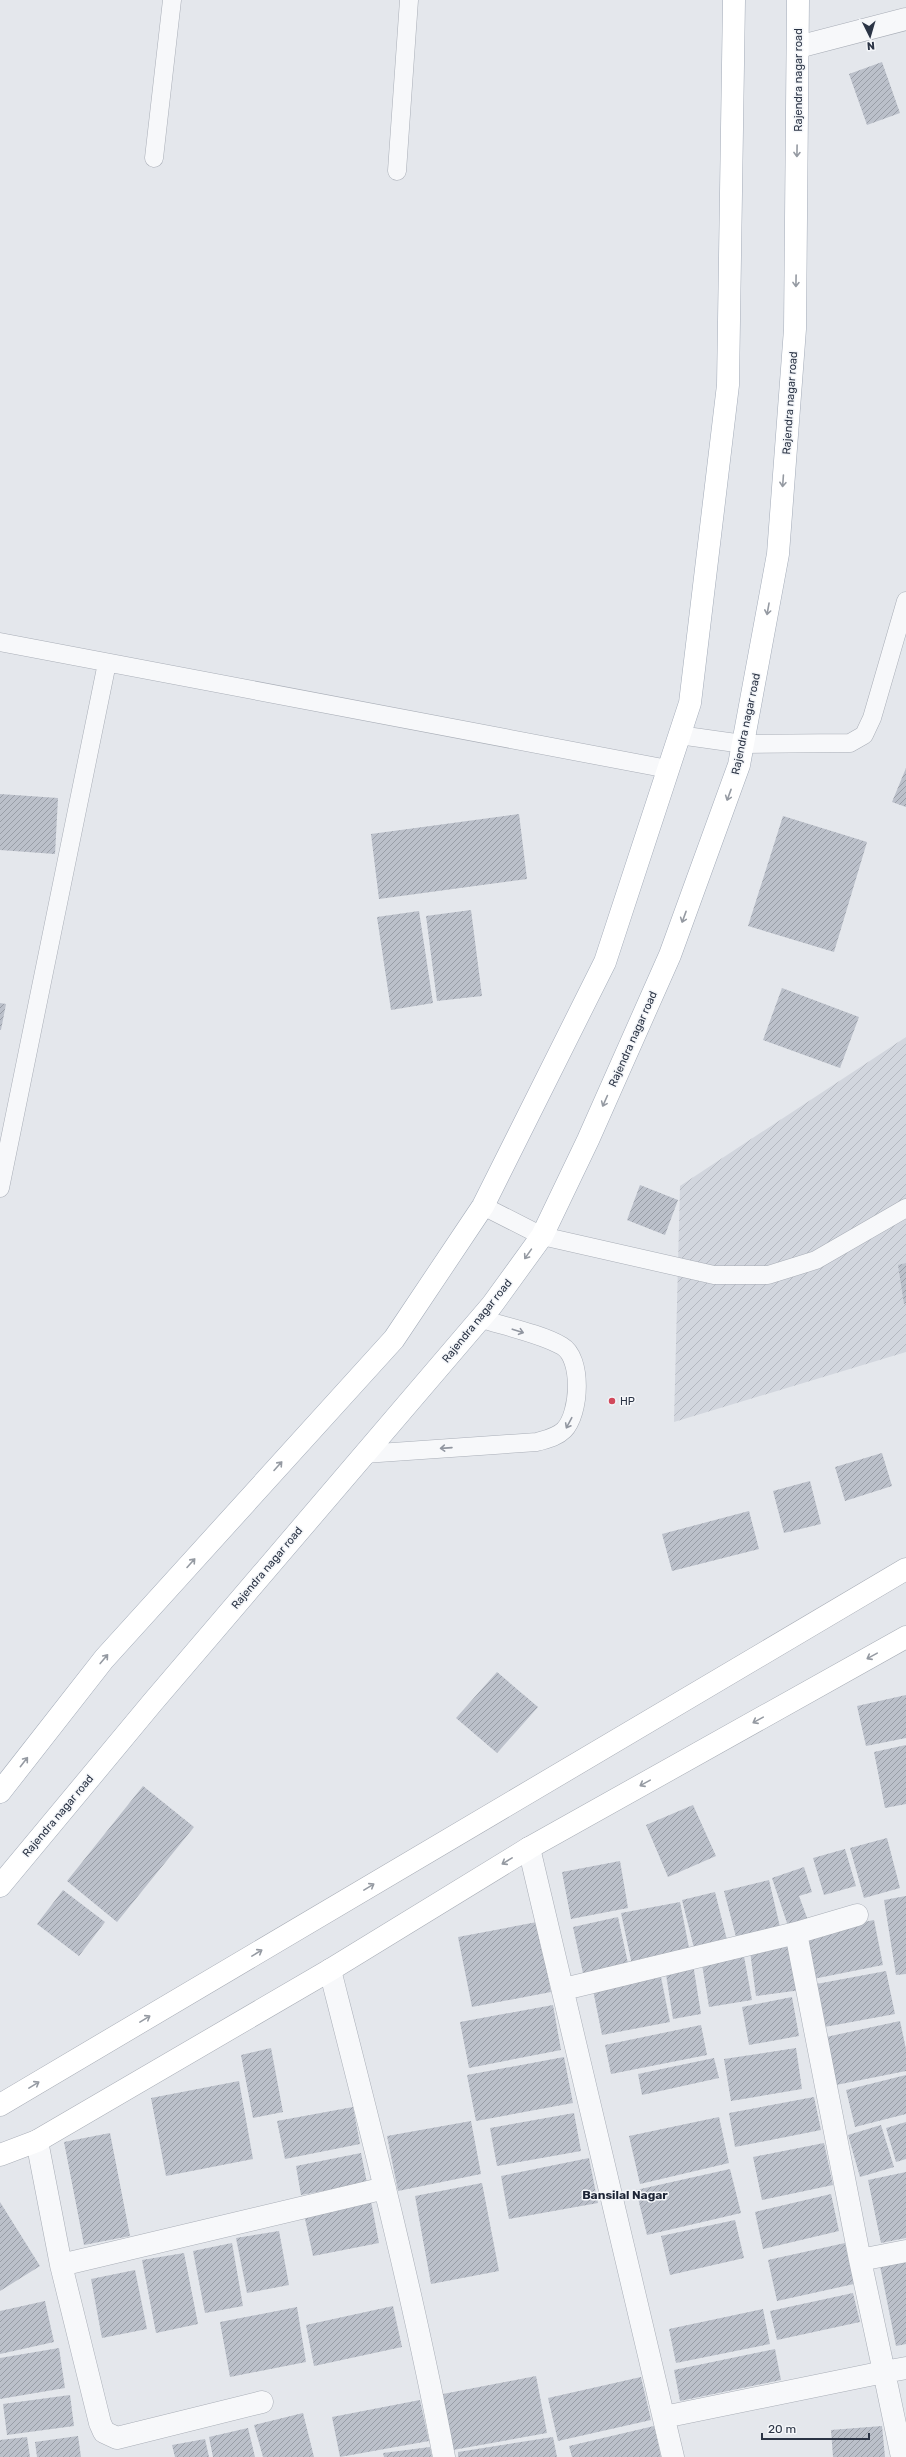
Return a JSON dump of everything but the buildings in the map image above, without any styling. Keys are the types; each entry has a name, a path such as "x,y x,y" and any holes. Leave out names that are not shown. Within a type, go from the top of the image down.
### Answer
{"main road":[{"path":"0,1792 104,1659 394,1339 483,1206 605,962 690,703 728,384 734,0"},
{"name":"Rajendra nagar road","path":"0,1886 152,1702 481,1319 542,1236 588,1140 670,955 739,765 778,554 795,329 798,0"},
{"path":"0,2105 906,1569"},
{"path":"0,2155 37,2141 330,1970 529,1848 906,1637"}],"street":[{"path":"798,46 906,19"},
{"path":"529,1848 564,1990 673,2457"},
{"path":"564,1990 796,1933 857,1915"},
{"path":"796,1933 860,2260 902,2457"},
{"path":"330,1970 385,2188 426,2365 444,2457"},
{"path":"37,2141 61,2265 100,2423 104,2432 118,2438 262,2402"},
{"path":"61,2265 385,2188"},
{"path":"860,2260 906,2251"},
{"path":"664,2417 906,2368"}],"lane":[{"path":"154,158 172,0"},
{"path":"396,171 409,0"},
{"path":"679,735 743,744 850,743 864,735 872,718 906,601"},
{"path":"0,642 668,769"},
{"path":"0,1188 107,663"},
{"path":"483,1206 542,1236 714,1275 768,1275 816,1260 906,1208"},
{"path":"364,1454 537,1442 554,1438 565,1430 575,1408 577,1391 575,1364 570,1352 554,1342 481,1319"}],"shaded area":[{"path":"906,1037 906,1352 674,1422 680,1186"}],"place":[{"name":"HP","path":"612,1401"}],"district":[{"name":"Bansilal Nagar","path":"625,2195"}]}
